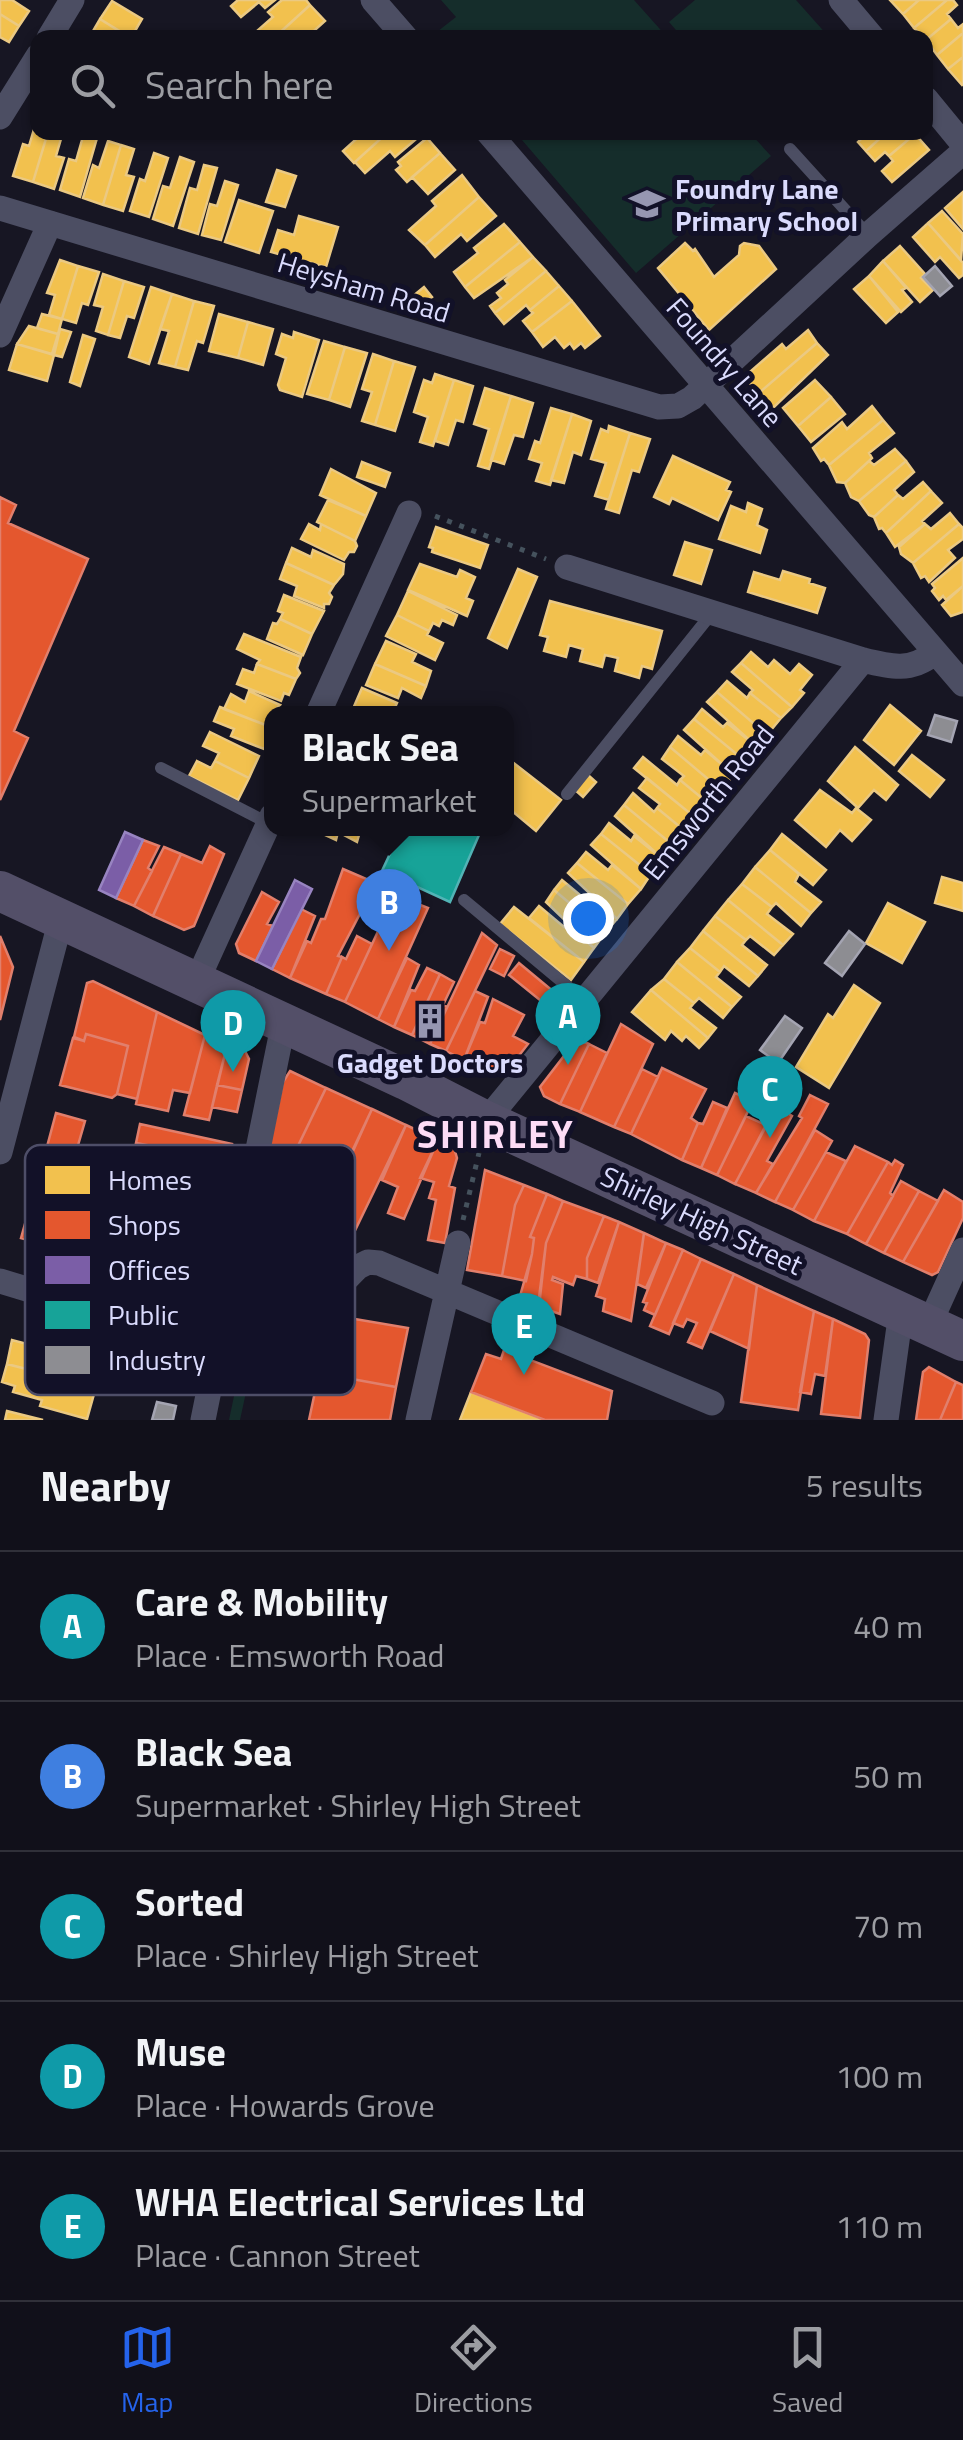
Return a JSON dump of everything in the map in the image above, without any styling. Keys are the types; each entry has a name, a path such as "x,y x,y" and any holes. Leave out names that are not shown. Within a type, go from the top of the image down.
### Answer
{"main road":[{"name":"Shirley High Street","path":"0,891 931,1326"}],"street":[{"path":"54,30 72,0"},
{"path":"373,0 399,30"},
{"path":"841,0 866,30"},
{"path":"0,117 30,69"},
{"path":"933,108 963,144"},
{"name":"Foundry Lane","path":"495,140 963,684"},
{"name":"Heysham Road","path":"0,208 659,408 681,404 706,384 963,152"},
{"path":"0,335 50,223"},
{"path":"322,706 408,513"},
{"path":"568,567 863,660 905,667 919,665 934,652"},
{"name":"Emsworth Road","path":"486,1121 863,660"},
{"path":"196,984 264,832"},
{"path":"0,1152 61,919"},
{"path":"260,1145 284,1026"},
{"path":"418,1420 458,1242"},
{"path":"886,1420 963,1250"},
{"path":"355,1270 368,1262 447,1290 712,1403"},
{"path":"0,1281 25,1289"},
{"path":"203,1420 208,1395"}],"lane":[{"path":"790,149 868,235"},
{"path":"567,794 712,613"},
{"path":"161,768 264,816"},
{"path":"464,900 585,1001"}],"path":[{"path":"408,513 432,515 568,567"},
{"path":"458,1242 486,1121"}],"green space":[{"path":"441,0 634,0 661,30 439,30 456,17"},
{"path":"695,0 796,0 823,30 676,30 669,22"},
{"name":"Foundry Lane Primary School","path":"522,140 756,140 771,156 636,273"},
{"path":"234,1395 245,1395 240,1420 229,1420"}],"building: Homes":[{"path":"0,0 12,0 29,11 19,26 0,14"},
{"path":"238,0 275,0 265,8 259,2 241,17 231,6"},
{"path":"282,0 306,0 310,5 283,30 258,30 273,17 268,12"},
{"path":"890,0 919,0 903,14"},
{"path":"919,0 947,0 914,28 903,14"},
{"path":"947,0 957,5 947,14 951,19 933,34 933,30 914,28"},
{"path":"112,1 142,19 136,30 118,30 100,19"},
{"path":"310,5 325,21 315,30 283,30"},
{"path":"0,14 19,26 9,42 0,37"},
{"path":"100,19 117,30 94,30"},
{"path":"951,19 958,28 963,24 963,33 937,55 933,34"},
{"path":"963,33 963,57 948,69 937,55"},
{"path":"963,57 963,84 962,85 948,69"},
{"path":"31,140 46,140 33,182 13,176 23,144 29,146"},
{"path":"46,140 61,140 56,156 64,158 54,189 33,182"},
{"path":"82,140 96,140 80,197 60,190 69,159 76,161"},
{"path":"355,140 379,140 354,163 343,151"},
{"path":"379,140 415,140 395,157 390,151 365,173 355,162"},
{"path":"425,140 440,153 407,182 396,170 401,166 398,162"},
{"path":"860,140 878,140 866,151"},
{"path":"878,140 908,140 889,156 885,152 875,161 866,151"},
{"path":"908,140 920,140 929,150 892,182 882,171 893,161 889,156"},
{"path":"108,141 121,145 103,205 83,198 93,165 99,168"},
{"path":"121,145 134,149 126,175 134,177 123,211 103,205"},
{"path":"154,153 168,158 149,217 130,211"},
{"path":"440,153 455,170 428,194 412,177"},
{"path":"180,157 194,162 173,226 153,219 163,186 170,188"},
{"path":"204,165 217,168 198,234 179,228 190,188 197,190"},
{"path":"277,170 296,176 285,207 266,202"},
{"path":"462,175 479,197 425,245 409,230 436,206 432,201"},
{"path":"225,181 238,185 221,240 202,235 210,204 217,206"},
{"path":"963,192 963,229 945,208"},
{"path":"479,197 496,216 467,241 461,234 435,257 425,245"},
{"path":"239,200 273,211 259,253 225,242"},
{"path":"942,211 963,234 961,260 928,223"},
{"path":"299,216 338,227 326,267 271,252 278,230 294,235"},
{"path":"928,223 963,263 963,275 959,278 940,257 935,262 913,237"},
{"path":"504,224 520,242 465,287 454,272 478,253 474,248"},
{"path":"520,242 533,257 474,298 465,287"},
{"path":"685,243 695,249 714,277 739,255 744,243 759,246 776,269 709,330 658,268"},
{"path":"900,246 925,274 921,278 933,290 920,302 883,261"},
{"path":"533,257 546,271 495,313 490,306 501,298 497,293 508,284 505,280"},
{"path":"60,260 78,266 62,319 49,315 55,295 47,293"},
{"path":"883,261 906,288 902,290 912,302 901,312 869,276"},
{"path":"78,266 99,272 88,305 82,303 76,323 62,319"},
{"path":"546,271 559,286 530,310 526,305 504,324 495,313"},
{"path":"103,274 124,281 108,335 96,331 103,307 94,305"},
{"path":"869,276 898,312 886,323 854,289"},
{"path":"124,281 144,287 134,318 127,316 120,338 108,335"},
{"path":"559,286 572,301 532,332 523,321 533,313 530,310"},
{"path":"151,287 172,294 149,364 129,357"},
{"path":"424,287 432,297 414,310 407,301"},
{"path":"172,294 194,301 175,367 159,363 169,331 160,329"},
{"path":"194,301 214,306 203,343 197,341 188,370 175,367"},
{"path":"572,301 600,336 585,348 581,343 574,349 570,343 564,348 555,337 543,347 532,332"},
{"path":"42,314 62,319 58,334 37,328"},
{"path":"219,314 248,322 238,358 209,351"},
{"path":"248,322 273,329 263,365 238,358"},
{"path":"29,326 58,334 52,354 17,344"},
{"path":"60,329 71,332 62,357 54,355"},
{"path":"808,330 817,343 759,393 744,377 782,344 786,349"},
{"path":"294,332 319,340 302,397 280,390 278,385 286,358 276,354 282,334 293,338"},
{"path":"83,335 95,339 80,386 70,382"},
{"path":"324,341 345,347 329,400 307,394"},
{"path":"817,343 828,355 773,408 759,393"},
{"path":"17,344 54,355 47,381 9,370"},
{"path":"345,347 367,353 350,407 329,400"},
{"path":"373,354 394,361 375,425 362,421 372,392 362,389"},
{"path":"394,361 415,367 395,431 375,425"},
{"path":"435,374 454,380 433,446 420,442 428,417 414,412 424,380 432,383"},
{"path":"454,380 473,386 463,422 456,420 448,445 435,441"},
{"path":"815,380 831,397 798,426 783,408"},
{"path":"485,388 511,396 489,469 478,466 489,429 474,424"},
{"path":"511,396 533,403 523,437 514,435 504,464 491,460"},
{"path":"831,397 845,414 811,442 798,426"},
{"path":"872,406 883,420 829,465 824,459 821,461 813,448 842,422 847,429"},
{"path":"551,408 572,414 550,485 536,481 542,463 529,459 535,441 540,443"},
{"path":"572,414 591,421 581,455 573,452 564,483 551,480"},
{"path":"883,420 894,433 869,453 872,458 845,483 837,482 829,465"},
{"path":"609,426 630,433 609,500 595,496 606,463 591,459 601,429 608,432"},
{"path":"630,433 650,439 639,472 632,470 619,513 606,509"},
{"path":"895,449 906,461 859,501 851,497 845,483 869,461 874,465"},
{"path":"673,456 730,482 726,490 731,492 718,520 672,498 669,504 654,497"},
{"path":"906,461 914,472 894,490 898,495 874,517 869,515 859,501"},
{"path":"362,462 390,473 385,487 357,477"},
{"path":"331,469 376,493 366,516 320,495"},
{"path":"923,482 931,491 886,533 879,529 874,517 898,495 903,499"},
{"path":"931,491 942,503 922,521 925,524 895,547 886,533"},
{"path":"328,500 366,516 355,541 317,522"},
{"path":"748,503 762,509 757,525 767,530 760,553 719,539 731,506 746,512"},
{"path":"950,513 959,524 913,563 901,554 899,547 925,524 931,529"},
{"path":"309,524 320,530 321,524 355,541 354,552 349,552 344,560 301,539"},
{"path":"959,524 963,539 948,550 955,558 929,582 925,576 921,578 913,563"},
{"path":"436,527 488,545 480,568 432,552 429,547"},
{"path":"685,542 712,550 701,584 674,575"},
{"path":"292,548 311,557 313,550 344,564 343,574 334,585 286,563"},
{"path":"963,558 963,586 946,600 943,596 939,600 932,584"},
{"path":"286,563 334,585 329,604 324,604 324,608 294,596 297,586 280,579"},
{"path":"420,564 457,577 460,570 475,577 466,598 473,601 467,616 408,590"},
{"path":"518,569 537,577 507,648 488,638"},
{"path":"783,571 825,588 817,613 748,592 754,572 780,580"},
{"path":"963,586 963,612 951,616 942,605"},
{"path":"408,591 457,615 453,625 442,620 439,626 433,623 429,631 397,615"},
{"path":"284,595 324,611 312,634 280,619 283,613 278,611"},
{"path":"550,601 662,631 652,669 642,666 639,678 615,671 618,658 605,655 602,667 580,661 583,649 569,645 566,657 544,651 548,637 540,635"},
{"path":"397,615 443,643 435,660 386,636"},
{"path":"280,619 312,634 303,655 267,639 273,623"},
{"path":"244,634 301,657 296,679 257,664 260,660 237,649"},
{"path":"386,641 416,654 412,662 431,671 426,686 375,664"},
{"path":"751,652 768,667 774,660 790,674 799,664 812,675 792,707 741,663"},
{"path":"741,663 792,707 781,718 732,672"},
{"path":"257,664 296,679 289,695 284,693 281,701 237,684 243,669 254,673"},
{"path":"375,664 426,686 421,698 402,688 398,698 366,685"},
{"path":"727,681 747,698 750,693 781,718 767,735 717,692"},
{"path":"362,688 397,703 396,706 354,706"},
{"path":"249,691 280,705 264,706 264,724 224,709 231,694 245,702"},
{"path":"717,692 767,735 756,746 707,702"},
{"path":"890,705 921,731 894,765 864,740"},
{"path":"220,707 264,724 264,749 231,736 234,729 214,721"},
{"path":"702,709 756,746 745,761 694,719"},
{"path":"694,719 745,761 734,775 684,730"},
{"path":"210,732 259,756 249,778 215,761 219,753 203,746"},
{"path":"678,736 701,755 705,750 734,775 721,790 670,747"},
{"path":"670,747 721,790 709,804 662,759"},
{"path":"855,747 898,785 886,800 874,790 858,808 828,781"},
{"path":"912,755 944,780 930,797 899,771"},
{"path":"643,757 677,785 680,780 709,804 697,819 634,768"},
{"path":"197,761 211,768 215,761 249,778 238,800 189,776"},
{"path":"514,763 561,800 536,831 514,813"},
{"path":"588,775 596,782 583,797 575,790"},
{"path":"647,778 697,819 685,831 639,788"},
{"path":"820,790 852,813 856,808 871,820 852,841 840,830 826,847 795,820"},
{"path":"633,793 685,831 674,846 624,805"},
{"path":"624,805 674,846 664,860 615,816"},
{"path":"609,823 631,841 634,836 664,860 651,874 601,834"},
{"path":"601,834 651,874 641,889 591,845"},
{"path":"782,834 826,870 813,885 770,850"},
{"path":"770,850 799,874 795,882 821,902 811,913 755,867"},
{"path":"586,852 608,870 612,865 641,889 628,904 577,863"},
{"path":"577,863 628,904 617,919 568,873"},
{"path":"755,867 811,913 801,926 776,903 772,907 742,884"},
{"path":"942,877 963,883 963,911 935,903"},
{"path":"562,880 586,900 589,895 617,919 605,933 554,890"},
{"path":"742,884 772,907 767,914 793,934 783,945 728,900"},
{"path":"554,890 605,933 594,948 546,902"},
{"path":"728,900 783,945 774,955 715,916"},
{"path":"888,903 925,922 902,963 866,943"},
{"path":"539,906 594,948 584,962 529,918"},
{"path":"514,907 584,962 571,980 500,924"},
{"path":"715,916 746,940 742,945 767,965 758,976 703,931"},
{"path":"703,931 758,976 749,986 724,966 720,972 690,948"},
{"path":"690,948 720,972 716,977 741,997 732,1007 677,962"},
{"path":"677,962 732,1007 723,1018 699,998 694,1003 664,979"},
{"path":"664,979 694,1003 690,1008 716,1028 708,1038 651,990"},
{"path":"854,985 880,1003 829,1088 796,1067 828,1014 833,1018"},
{"path":"651,990 708,1038 699,1048 686,1036 682,1041 671,1031 665,1040 632,1012"},
{"path":"12,1340 25,1343 25,1369 7,1364"},
{"path":"7,1364 25,1369 25,1395 94,1395 87,1419 40,1406 42,1400 13,1392 15,1386 2,1382"},
{"path":"471,1392 545,1420 460,1420"},
{"path":"7,1411 43,1420 5,1420"}],"building: Shops":[{"path":"0,497 16,505 8,523 88,559 14,731 28,738 0,800"},
{"path":"143,840 159,846 148,868 152,871 134,906 116,898"},
{"path":"210,846 224,854 194,926 184,930 153,916 181,854 202,863"},
{"path":"164,847 181,854 153,916 134,906"},
{"path":"343,869 376,883 338,956 342,957 326,994 290,978 307,941 311,943 321,919 325,919"},
{"path":"262,892 279,902 267,924 273,926 256,961 239,953 236,944"},
{"path":"395,895 428,908 378,1019 345,1002"},
{"path":"301,909 315,916 290,978 272,969"},
{"path":"482,933 497,945 446,1051 430,1044"},
{"path":"0,936 13,967 0,1020"},
{"path":"357,936 372,944 345,1002 326,994 342,957 346,959"},
{"path":"500,949 514,956 504,976 490,969"},
{"path":"407,958 419,965 394,1027 378,1019"},
{"path":"519,963 560,997 551,1009 509,975"},
{"path":"427,968 440,974 412,1035 394,1027 411,990 415,991"},
{"name":"Gadget Doctors","path":"440,974 454,982 430,1044 412,1035"},
{"path":"93,981 157,1012 137,1099 117,1094 128,1046 86,1034 84,1041 74,1037 87,983"},
{"path":"475,991 488,997 464,1060 446,1051"},
{"path":"493,999 524,1015 513,1036 528,1044 507,1071 497,1074 464,1060 480,1022 485,1023"},
{"path":"157,1012 205,1035 190,1093 173,1090 168,1111 136,1104"},
{"path":"621,1024 653,1044 614,1127 580,1112"},
{"path":"86,1034 128,1046 117,1094 112,1098 60,1085 73,1038 84,1041"},
{"path":"205,1035 227,1046 209,1120 184,1115"},
{"path":"577,1039 589,1044 560,1104 544,1096 540,1087"},
{"path":"589,1044 607,1053 580,1112 560,1104"},
{"path":"227,1046 245,1051 249,1059 242,1090 217,1085"},
{"path":"662,1068 706,1089 691,1118 698,1123 682,1160 631,1134"},
{"path":"642,1069 658,1077 631,1134 614,1127"},
{"path":"290,1071 326,1088 298,1145 270,1145 283,1082"},
{"path":"217,1085 242,1090 237,1112 212,1107"},
{"path":"326,1088 372,1109 355,1145 298,1145"},
{"path":"735,1093 753,1101 717,1175 701,1168"},
{"path":"784,1093 796,1099 789,1114 792,1116 767,1161 773,1164 756,1193 735,1184"},
{"path":"810,1095 828,1104 775,1202 756,1193 802,1118 799,1116"},
{"path":"713,1102 727,1108 701,1168 682,1160 698,1123 703,1124"},
{"path":"372,1109 406,1125 355,1231 355,1147"},
{"path":"56,1113 85,1121 78,1145 47,1145"},
{"path":"746,1116 766,1125 735,1184 717,1175"},
{"path":"140,1124 232,1144 147,1145 136,1143"},
{"path":"406,1125 438,1140 404,1219 388,1213 398,1187 382,1180"},
{"path":"815,1130 832,1141 793,1210 775,1202"},
{"path":"438,1140 454,1148 457,1158 449,1186 455,1188 445,1243 428,1240 436,1200 429,1198 434,1182 420,1178"},
{"path":"855,1146 888,1162 847,1234 814,1221"},
{"path":"826,1152 846,1161 814,1221 793,1210"},
{"path":"895,1160 903,1165 890,1193 893,1196 866,1244 847,1234 888,1162 892,1165"},
{"path":"485,1170 524,1185 515,1205 502,1276 467,1270"},
{"path":"901,1181 919,1191 884,1253 866,1244"},
{"path":"524,1185 547,1194 530,1237 534,1238 526,1281 502,1276 515,1205"},
{"path":"944,1190 963,1202 963,1218 938,1272 932,1275 903,1262"},
{"path":"919,1191 938,1201 903,1262 884,1253"},
{"path":"547,1194 563,1201 546,1243 537,1313 518,1303 532,1254 534,1238 530,1237"},
{"path":"563,1201 604,1216 587,1258 587,1279 576,1276 573,1285 553,1277 552,1280 563,1284 560,1314 539,1307 546,1243"},
{"path":"604,1216 619,1222 598,1283 587,1279 587,1258"},
{"path":"619,1222 644,1233 631,1321 603,1311 605,1299 596,1296"},
{"path":"644,1233 666,1243 646,1288 637,1284"},
{"path":"666,1243 683,1250 655,1315 644,1310 647,1303 643,1302"},
{"path":"683,1250 701,1259 669,1334 650,1326"},
{"path":"701,1259 734,1274 702,1348 688,1342 697,1323 687,1319 683,1327 673,1323"},
{"path":"734,1274 757,1285 749,1349 710,1331"},
{"path":"757,1285 814,1311 798,1410 741,1402"},
{"path":"814,1311 833,1319 825,1376 815,1374 811,1394 800,1392"},
{"path":"355,1319 408,1328 396,1387 355,1380"},
{"path":"833,1319 865,1334 869,1340 860,1418 821,1414"},
{"path":"504,1350 612,1391 607,1420 545,1420 471,1392 486,1354 501,1359"},
{"path":"929,1367 956,1382 940,1420 916,1420 923,1372"},
{"path":"355,1380 396,1387 390,1420 309,1420 314,1395 355,1395"},
{"path":"956,1382 963,1385 963,1420 940,1420"}],"building: Offices":[{"path":"125,832 143,840 116,898 99,890"},
{"path":"295,880 312,889 272,969 256,961"}],"building: Public":[{"path":"398,836 479,836 450,902 382,871"}],"building: Industry":[{"path":"935,266 952,286 940,296 923,277"},
{"path":"935,715 957,721 951,742 928,735"},
{"path":"849,931 865,944 842,976 825,963"},
{"path":"785,1016 802,1028 778,1063 760,1050"},
{"path":"157,1402 176,1406 173,1420 152,1420"}],"place":[{"name":"Foundry Lane Primary School","path":"647,204"},
{"name":"Black Sea","path":"389,951"},
{"name":"Gadget Doctors","path":"430,1021"},
{"name":"Care & Mobility","path":"568,1065"},
{"name":"Muse","path":"233,1072"},
{"name":"Sorted","path":"770,1138"},
{"name":"WHA Electrical Services Ltd","path":"524,1375"}],"district":[{"name":"SHIRLEY","path":"496,1134"}]}
